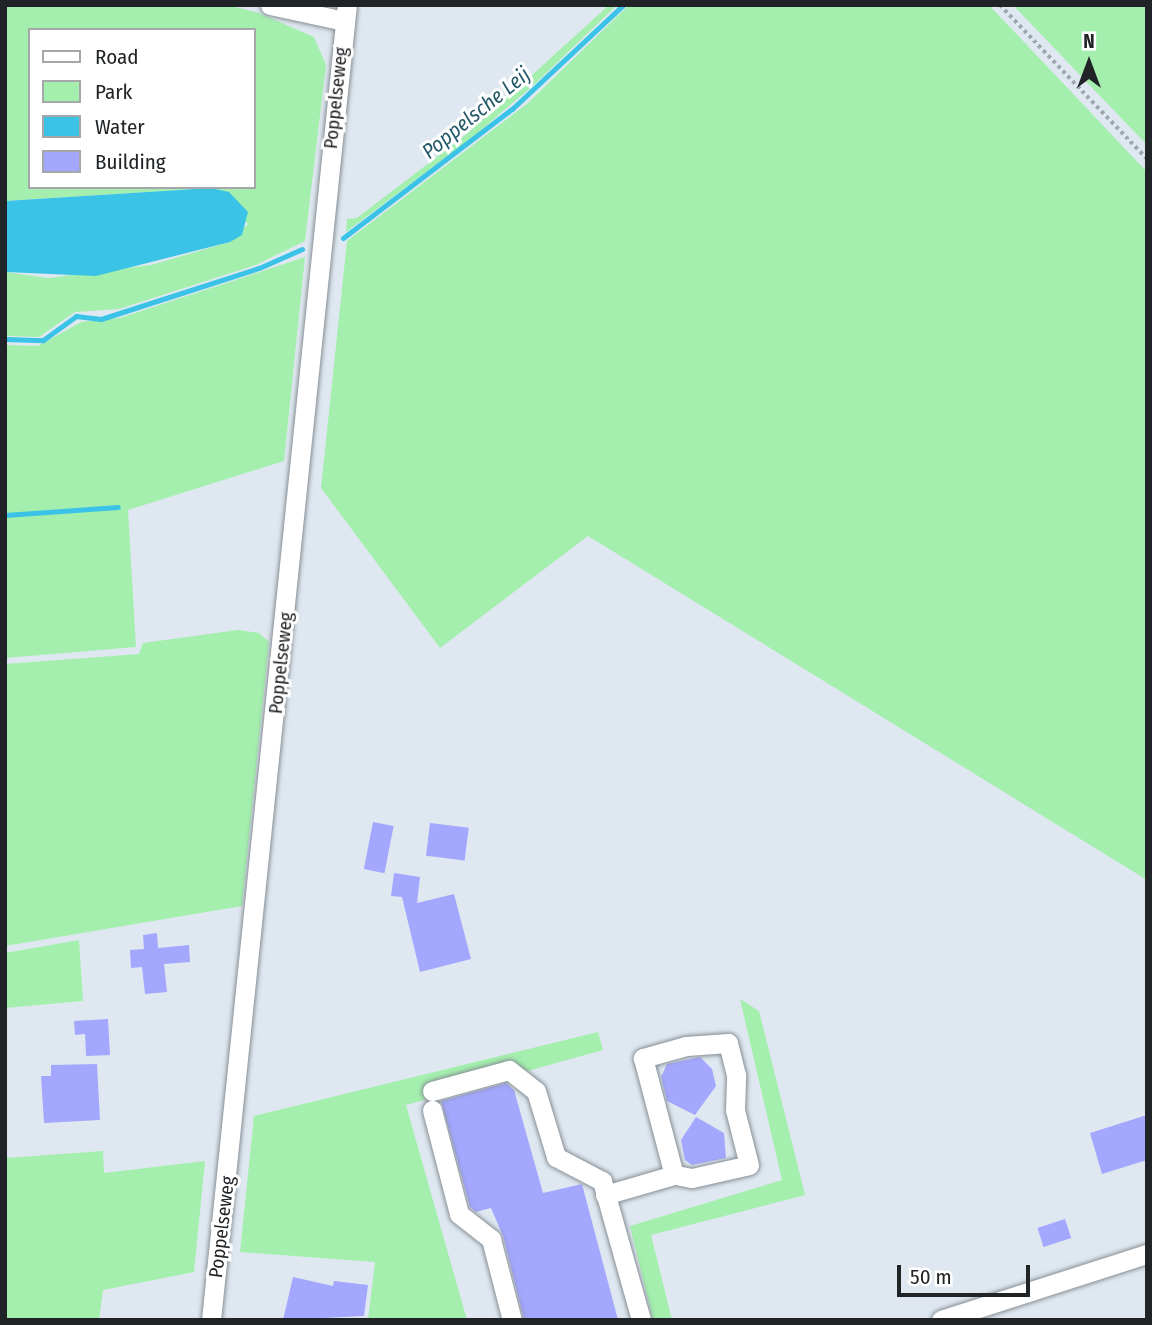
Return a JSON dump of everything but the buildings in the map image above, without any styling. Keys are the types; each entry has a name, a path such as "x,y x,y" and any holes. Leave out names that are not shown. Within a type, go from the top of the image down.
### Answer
{"street":[{"path":"270,5 346,13"},
{"name":"Poppelseweg","path":"211,1320 346,13"},
{"path":"605,1195 674,1175 703,1177 749,1165 727,1043 686,1046 643,1058 674,1175"},
{"path":"512,1320 491,1239 459,1214 432,1101 509,1070 536,1091 556,1157 602,1181 641,1320"},
{"path":"941,1320 1147,1254"}],"path":[{"path":"1000,5 1147,159"}],"green space":[{"path":"5,5 228,5 259,13 314,37 326,65 305,241 256,265 119,309 75,312 39,337 5,336 5,272 48,278 151,265 230,242 248,224 212,189 256,189 256,28 28,28 28,189 195,189 5,201"},
{"path":"609,5 617,5 536,83 473,137 346,232 347,219 357,218 468,133"},
{"path":"629,5 989,5 1147,172 1147,880 588,536 440,648 321,488 347,241 528,103"},
{"path":"1013,5 1147,5 1147,145"},
{"path":"305,257 284,461 128,510 136,647 5,658 5,345 38,346 81,322 120,318"},
{"path":"238,630 259,633 269,642 242,906 5,946 5,664 139,654 143,643"},
{"path":"79,940 83,1001 5,1008 5,953"},
{"path":"740,999 759,1011 805,1195 651,1235 672,1320 653,1320 630,1226 782,1180"},
{"path":"598,1032 603,1050 406,1105 467,1320 368,1320 375,1262 240,1252 254,1116"},
{"path":"103,1151 104,1173 205,1161 194,1272 103,1290 99,1320 5,1320 5,1158"}],"water":[{"path":"216,189 229,192 248,212 242,235 230,242 96,276 5,272 5,201"}],"waterway":[{"name":"Poppelsche Leij","path":"343,238 512,109 623,5"},
{"name":"Poppelsche Leij","path":"5,339 43,340 76,316 101,319 259,268 302,249"},
{"path":"5,515 118,507"}]}
